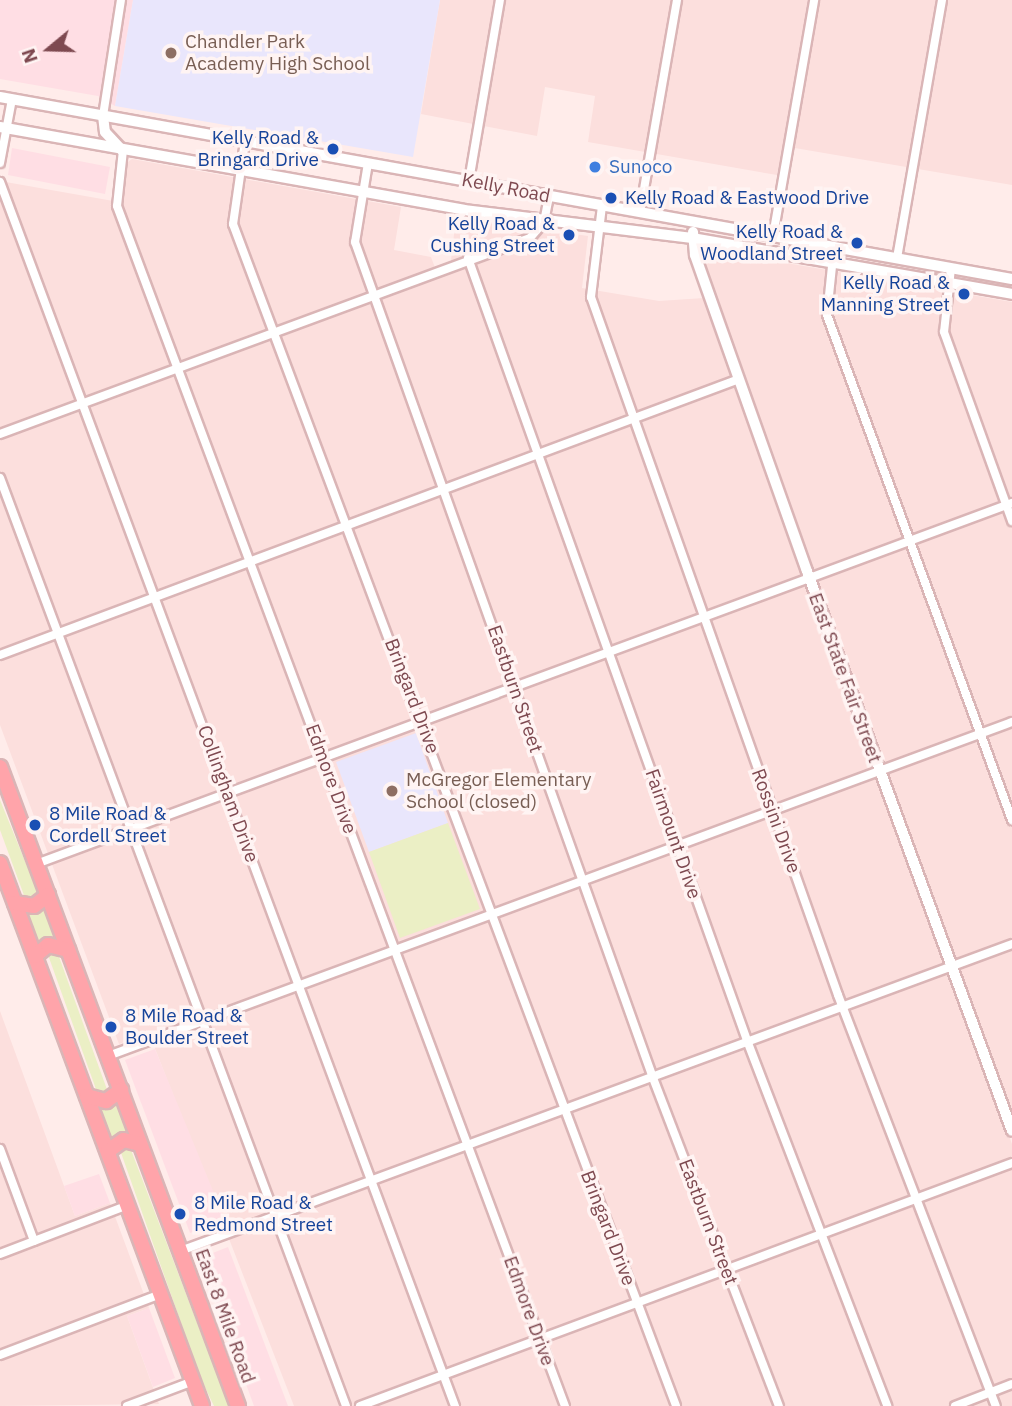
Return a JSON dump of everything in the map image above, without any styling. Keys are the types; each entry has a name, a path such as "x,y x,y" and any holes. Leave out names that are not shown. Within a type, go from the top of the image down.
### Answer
{"highway":[{"name":"East 8 Mile Road","path":"0,767 238,1406"},
{"path":"0,863 202,1406"},
{"path":"15,904 34,906 48,895"},
{"path":"35,956 51,944 68,950"},
{"path":"87,1096 106,1101 121,1090"},
{"path":"108,1151 121,1140 141,1144"}],"street":[{"path":"121,0 103,116 105,132 123,150"},
{"path":"469,181 500,0"},
{"path":"640,212 677,0"},
{"path":"772,236 814,0"},
{"path":"897,258 942,0"},
{"name":"Kelly Road","path":"0,97 1012,279"},
{"path":"0,163 3,128 12,99"},
{"name":"Kelly Road","path":"3,128 362,192 544,222 692,238 1012,295"},
{"name":"Bringard Drive","path":"245,141 233,224 422,721 490,915 676,1406"},
{"name":"Edmore Drive","path":"123,150 115,198 565,1406"},
{"name":"Eastburn Street","path":"368,163 355,239 653,1078 779,1406"},
{"name":"Collingham Drive","path":"0,182 455,1406"},
{"path":"0,434 373,293 530,238 544,222 549,197"},
{"name":"Rossini Drive","path":"602,205 590,292 842,1006 996,1406"},
{"name":"East State Fair Street","path":"694,222 692,238 739,379 878,772 1012,1131"},
{"path":"834,247 827,315 1012,820"},
{"name":"Fairmount Drive","path":"468,258 748,1043 887,1406"},
{"path":"951,268 944,332 1009,504 1012,521"},
{"path":"0,655 633,416 739,379"},
{"path":"0,478 346,1406"},
{"path":"36,864 1009,504"},
{"path":"108,1056 1012,722"},
{"path":"180,1251 468,1147 1012,944"},
{"path":"0,1150 34,1241"},
{"path":"360,1406 1012,1163"},
{"path":"0,1254 128,1206"},
{"path":"0,1355 160,1294"},
{"path":"128,1406 193,1381"},
{"path":"955,1406 1012,1384"}],"shaded area":[{"path":"0,0 133,0 115,106 98,96 0,79"},
{"path":"133,0 440,0 413,157 115,106"},
{"path":"440,0 1012,0 1012,185 783,146 777,175 588,142 595,96 545,87 537,136 421,114"},
{"path":"12,148 110,167 105,194 8,175"},
{"path":"132,159 401,207 394,250 431,257 437,273 450,269 456,217 588,236 582,288 659,301 704,298 1012,1144 1012,1406 294,1406 149,1033 119,1044 0,725 0,181 119,202 125,164"},
{"path":"699,248 1012,302 1012,1118 943,940"},
{"name":"McGregor Elementary School (closed)","path":"416,733 448,823 369,852 336,762"},
{"path":"0,1011 75,1216 110,1203 149,1308 127,1316 159,1404 0,1406"},
{"path":"155,1049 225,1220 190,1233 125,1060"},
{"path":"99,1174 110,1203 75,1216 64,1186"},
{"path":"228,1247 288,1406 254,1406 200,1258"},
{"path":"149,1308 175,1378 153,1387 127,1316"}],"green space":[{"path":"0,800 38,893 35,901 25,898 0,830"},
{"path":"448,823 480,909 400,938 369,852"},
{"path":"45,909 55,939 39,944 28,914"},
{"path":"47,952 58,954 109,1095 97,1092"},
{"path":"117,1104 128,1134 112,1139 100,1109"},
{"path":"119,1147 131,1150 229,1406 214,1406 200,1377"}],"place":[{"name":"Chandler Park Academy High School","path":"171,53"},
{"name":"Kelly Road & Bringard Drive","path":"333,149"},
{"name":"Sunoco","path":"595,167"},
{"name":"Kelly Road & Eastwood Drive","path":"611,198"},
{"name":"Kelly Road & Cushing Street","path":"569,235"},
{"name":"Kelly Road & Woodland Street","path":"857,243"},
{"name":"Kelly Road & Manning Street","path":"964,294"},
{"name":"McGregor Elementary School (closed)","path":"392,791"},
{"name":"8 Mile Road & Cordell Street","path":"35,825"},
{"name":"8 Mile Road & Boulder Street","path":"111,1027"},
{"name":"8 Mile Road & Redmond Street","path":"180,1214"}]}
